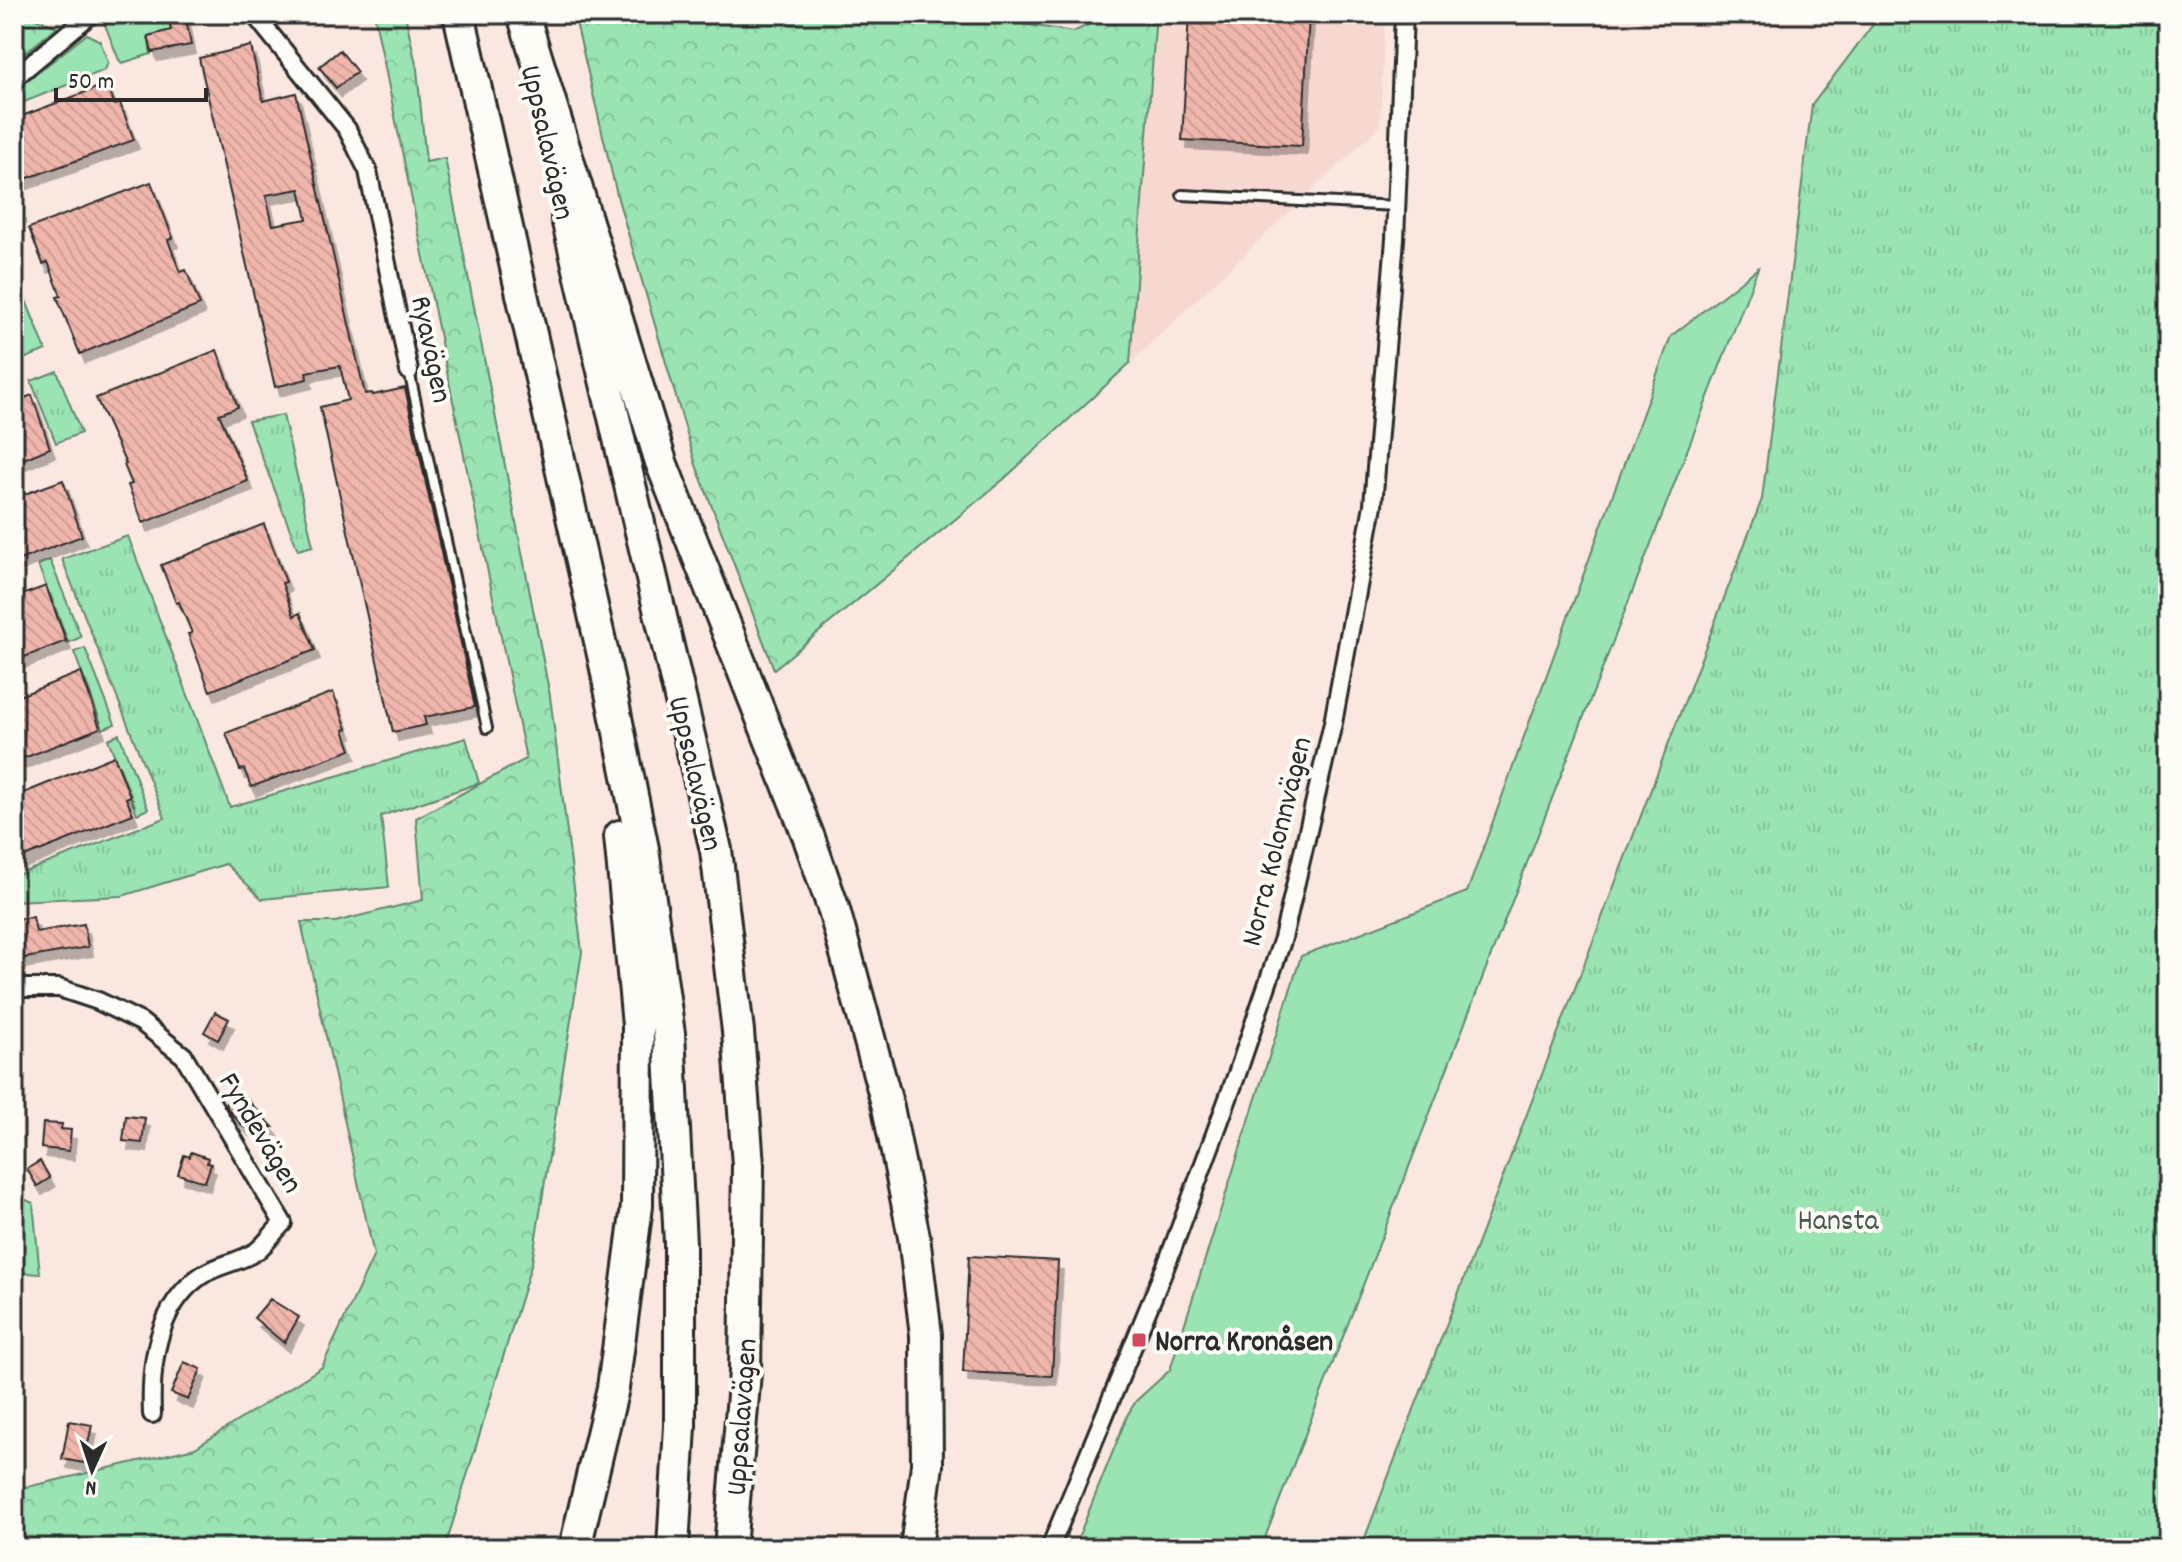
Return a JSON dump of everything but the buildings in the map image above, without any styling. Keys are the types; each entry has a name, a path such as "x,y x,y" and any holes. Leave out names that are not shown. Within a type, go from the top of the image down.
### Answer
{"highway":[{"name":"Uppsalavägen","path":"459,14 604,659 643,849 669,1034 680,1243 680,1426 673,1548"},
{"name":"Uppsalavägen","path":"521,14 716,850 738,1031 748,1165 745,1372 730,1548"},
{"path":"521,14 661,462 809,838 834,910 888,1107 914,1237 926,1335 927,1465 916,1548"},
{"path":"575,1548 613,1388 637,1206 638,1025 626,880 605,715 604,659"}],"street":[{"path":"14,78 91,14"},
{"name":"Ryavägen","path":"254,14 347,129 368,171 409,371"},
{"name":"Norra Kolonnvägen","path":"1050,1548 1169,1258 1237,1074 1283,938 1333,723 1373,505 1395,239 1404,14"},
{"name":"Fyndevägen","path":"14,988 59,988 98,1001 141,1022 184,1056 283,1223 257,1250 201,1276 174,1302 162,1326 151,1382 152,1414"}],"lane":[{"path":"1182,195 1396,206"},
{"name":"Ryavägen","path":"409,371 487,728"}],"shaded area":[{"path":"1156,14 1385,14 1380,126 1130,363"}],"green space":[{"path":"14,14 25,14 57,27 14,62"},
{"path":"113,14 168,14 175,48 169,50 164,32 148,36 151,54 122,63 105,25"},
{"path":"374,14 405,14 417,69 426,162 445,158 550,696 582,952 532,1262 445,1548 14,1548 14,1490 195,1448 322,1367 374,1255 301,922 335,922 423,900 416,818 526,759"},
{"path":"574,14 1005,14 1018,23 1073,32 1112,14 1156,14 1130,363 1004,479 774,669 696,465 618,199"},
{"name":"Hansta","path":"1881,14 2168,14 2168,1548 1361,1548 1762,499 1812,105"},
{"path":"87,34 100,41 108,62 105,70 14,106 14,91"},
{"path":"1758,268 1261,1548 1074,1548 1128,1414 1136,1401 1170,1370 1301,956 1467,892 1671,336"},
{"path":"18,281 46,350 19,361 14,350 14,282"},
{"path":"57,371 81,433 56,443 31,381"},
{"path":"283,415 313,546 298,550 248,421"},
{"path":"128,536 230,807 466,738 479,783 381,816 389,887 262,899 226,864 122,896 14,901 14,876 165,818 62,559"},
{"path":"50,560 81,637 68,643 38,565"},
{"path":"85,648 115,724 103,729 74,652"},
{"path":"119,734 148,809 137,814 108,739"},
{"path":"14,1195 33,1203 40,1274 14,1272"}],"place":[{"name":"Norra Kronåsen","path":"1139,1340"}]}
